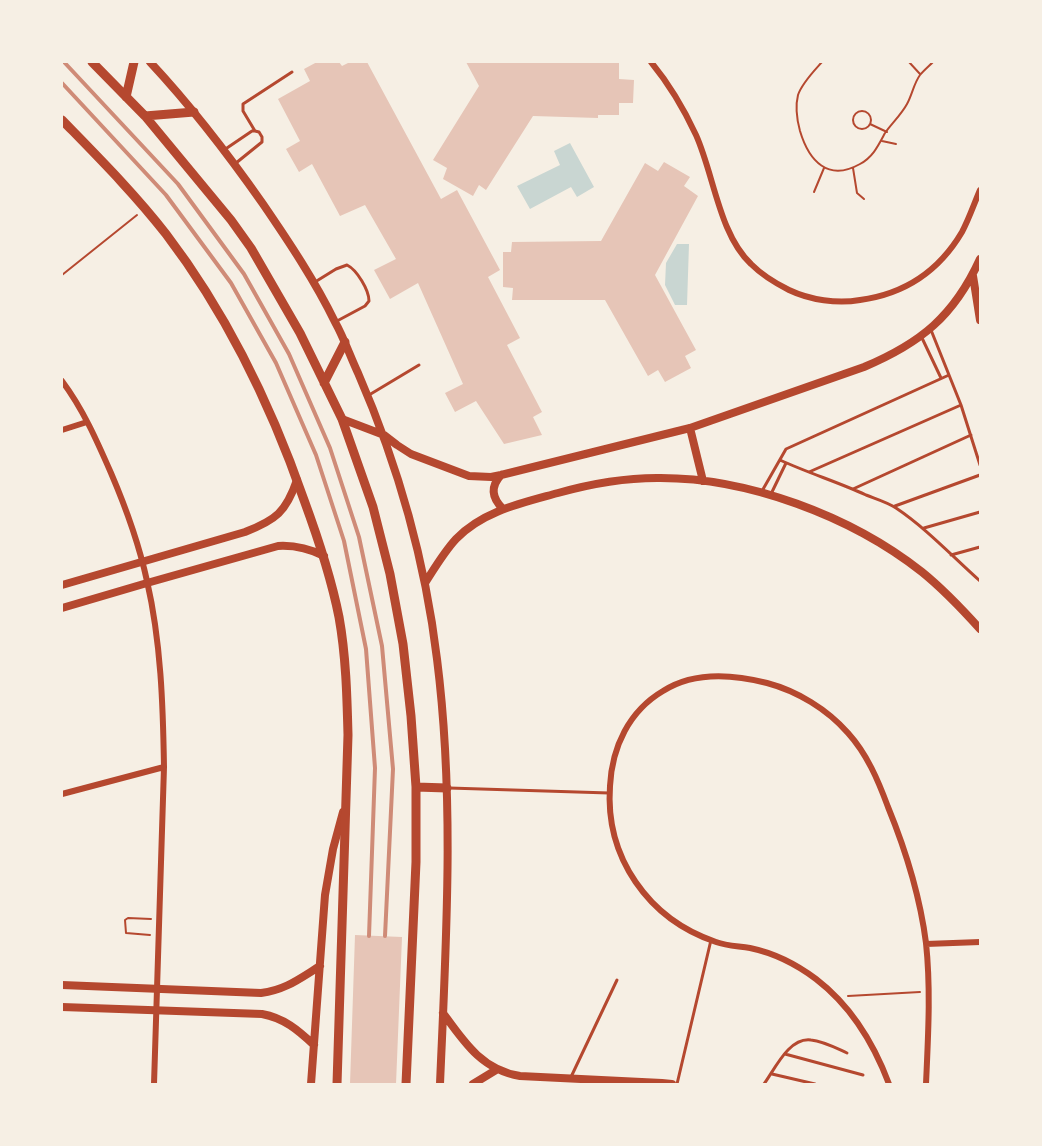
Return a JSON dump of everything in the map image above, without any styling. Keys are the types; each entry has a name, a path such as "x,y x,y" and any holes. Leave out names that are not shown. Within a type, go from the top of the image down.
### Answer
{"main road":[{"path":"93,62 145,116 251,248 300,333 342,419 373,507 390,574 402,644 411,716 416,787 415,899 406,1084"},
{"path":"126,97 135,62"},
{"path":"145,116 194,112"},
{"path":"62,120 145,208 193,271 236,341 271,415 324,556 339,619 347,690 348,735 337,1084"},
{"path":"324,383 345,342"},
{"path":"416,787 447,788"}],"street":[{"path":"150,62 224,150 278,225 314,282 336,322 368,396 384,435 408,510 438,660 445,745 448,878 440,1084"},
{"path":"651,62 684,110 696,135 733,241 750,264 772,281 796,293 823,300 851,302 878,298 904,288 927,273 947,254 963,231 981,190"},
{"path":"342,419 384,435 411,454 469,476 491,477 690,428 864,367 891,355 921,336 939,321 958,299 981,260"},
{"path":"973,276 981,320"},
{"path":"62,381 87,422 118,489 131,525 147,583 161,672 164,767 154,1084"},
{"path":"62,430 87,422"},
{"path":"690,428 704,481"},
{"path":"501,475 493,488 494,496 503,508"},
{"path":"424,583 457,539 476,523 503,508 580,487 616,481 656,478 704,481 761,493 825,514 875,540 922,572 981,628"},
{"path":"62,585 261,526 274,519 282,511 289,502 297,480"},
{"path":"62,608 278,546 306,548 324,556"},
{"path":"889,1084 876,1054 858,1024 836,996 813,976 787,961 759,951 711,940 682,925 654,904 629,873 618,848 612,821 609,793 614,758 627,725 644,705 664,690 699,677 726,676 768,683 798,695 824,711 847,732 866,757 896,825 912,872 921,911 926,944 928,992 926,1084"},
{"path":"62,794 164,767"},
{"path":"311,1084 325,895 335,841 346,802"},
{"path":"926,944 981,942"},
{"path":"62,985 261,993 272,992 291,985 320,966"},
{"path":"62,1007 262,1014 290,1024 314,1045"},
{"path":"443,1013 477,1055 496,1070 508,1074 672,1084"},
{"path":"473,1084 496,1070"}],"lane":[{"path":"234,164 262,142 262,135 255,130 243,111 243,104 292,72"},
{"path":"224,150 255,130"},
{"path":"314,282 348,265 353,268 369,294 369,301 365,306 336,322"},
{"path":"930,328 961,405 981,465"},
{"path":"921,336 941,378"},
{"path":"368,396 419,365"},
{"path":"761,493 786,449 949,375"},
{"path":"807,473 961,405"},
{"path":"853,489 971,435"},
{"path":"780,460 894,507 923,528 981,581"},
{"path":"771,496 786,463"},
{"path":"894,507 981,475"},
{"path":"923,528 981,512"},
{"path":"951,555 981,547"},
{"path":"447,788 609,793"},
{"path":"677,1084 711,940"},
{"path":"570,1078 616,980"},
{"path":"764,1084 795,1043 805,1040 818,1041 847,1053"},
{"path":"785,1054 862,1075"},
{"path":"772,1074 815,1084"}],"path":[{"path":"822,62 799,94 797,114 802,140 814,160 824,168 838,171 853,168 874,154 906,106 920,74 933,62"},
{"path":"909,62 920,74"},
{"path":"864,112 870,117 870,124 864,129 856,127 854,116 864,112"},
{"path":"870,124 887,132"},
{"path":"882,141 896,144"},
{"path":"814,192 824,168"},
{"path":"853,168 857,193 864,199"},
{"path":"62,274 145,208"},
{"path":"159,919 128,918 125,931 128,934 159,935"},
{"path":"836,996 928,992"}],"shaded area":[{"path":"570,143 594,187 577,197 571,187 530,209 517,186 560,165 554,151"},
{"path":"677,244 689,244 687,305 675,305 665,285 666,263"}],"building":[{"path":"317,62 339,62 342,66 350,62 367,62 441,199 457,190 500,270 488,277 520,338 507,345 542,412 533,417 542,435 504,444 476,401 455,412 445,393 463,384 418,283 390,299 374,270 396,259 365,205 340,216 312,164 299,172 286,149 300,141 278,99 310,81 304,69"},
{"path":"466,62 619,62 619,79 634,80 633,103 619,103 619,115 598,115 598,118 533,116 486,190 479,185 473,196 443,179 447,168 433,160 479,86"},
{"path":"664,162 690,177 684,186 698,196 655,275 696,350 685,356 691,368 665,382 658,370 648,376 605,300 512,300 513,288 503,287 503,252 511,252 512,242 601,241 645,163 658,171"},
{"path":"355,935 402,937 396,1084 350,1084"}],"railway":[{"path":"64,62 178,184 244,274 289,354 330,448 359,537 382,646 393,769 385,936"},
{"path":"62,83 166,195 231,283 276,363 316,455 344,541 366,649 375,768 369,936"}]}
